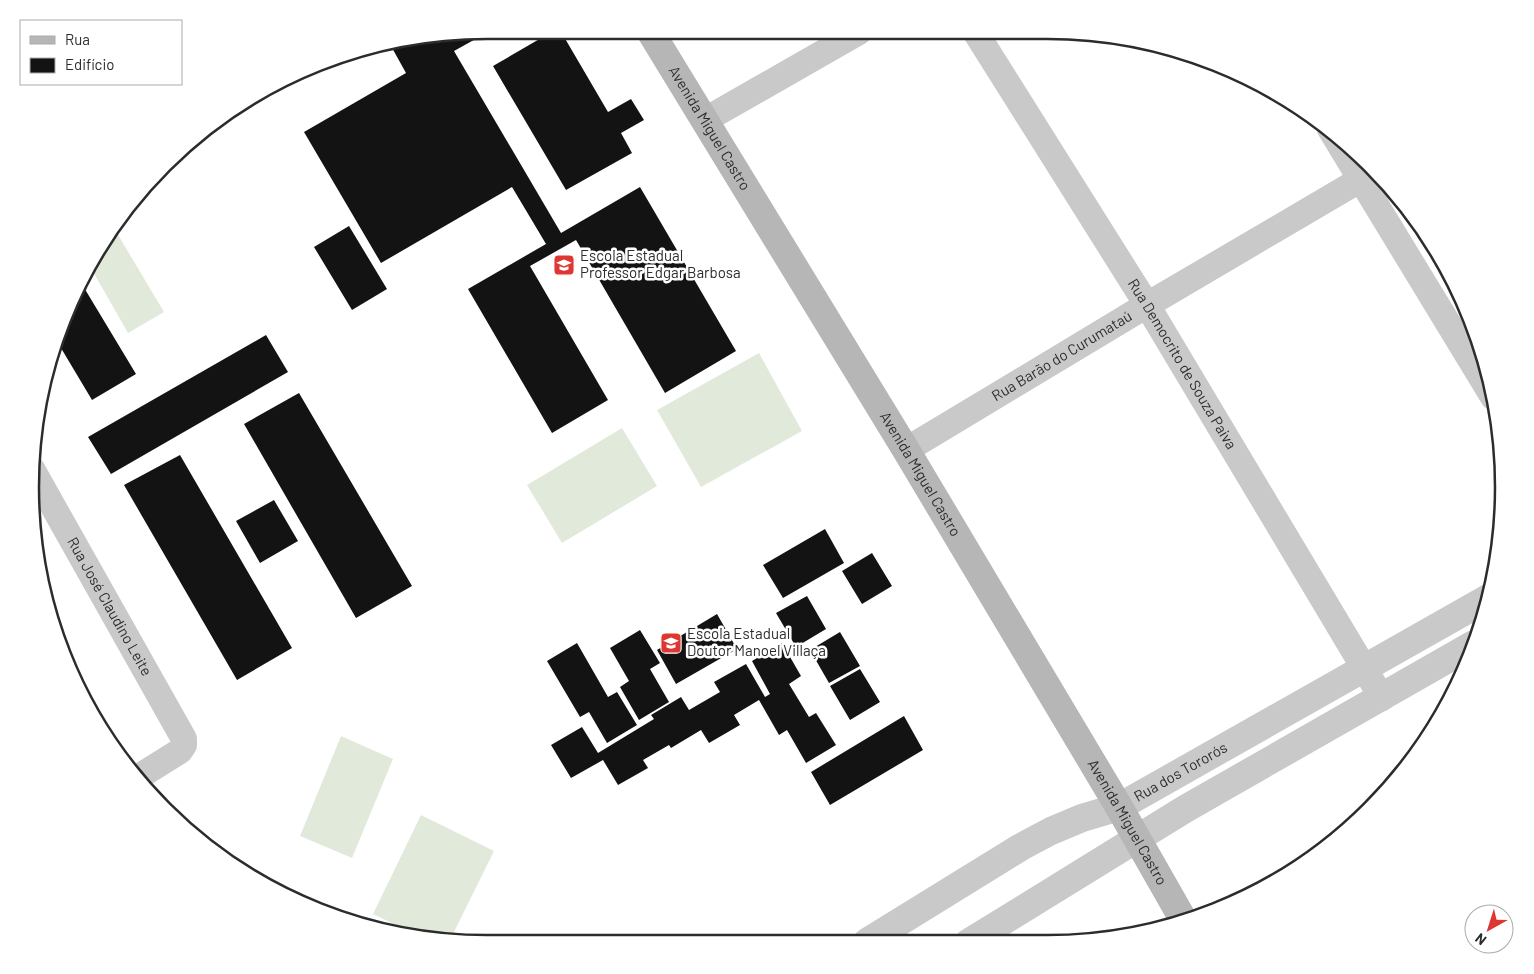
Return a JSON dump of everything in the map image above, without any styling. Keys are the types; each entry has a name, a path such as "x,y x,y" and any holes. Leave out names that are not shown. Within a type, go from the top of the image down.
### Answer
{"main road":[{"name":"Avenida Miguel Castro","path":"655,39 906,450 1119,807 1180,914"}],"street":[{"path":"705,120 847,39"},
{"name":"Rua Democrito de Souza Paiva","path":"980,39 1147,305 1382,698"},
{"path":"1367,175 1481,376"},
{"name":"Rua Barão do Curumataú","path":"906,450 1367,175"},
{"name":"Rua José Claudino Leite","path":"39,482 182,735 184,744 180,751 143,774"},
{"name":"Rua dos Tororós","path":"879,935 1021,847 1051,831 1082,818 1119,807 1480,603"},
{"path":"979,935 1185,809 1464,650"}],"green space":[{"path":"117,233 164,312 128,333 94,273"},
{"path":"759,353 802,431 701,487 657,410"},
{"path":"622,428 657,486 562,543 527,485"},
{"path":"341,736 393,759 352,858 300,836"},
{"path":"421,815 494,851 453,934 400,927 373,914"}],"building":[{"path":"475,39 454,51 561,233 640,187 736,351 665,393 576,240 530,266 608,400 552,433 468,289 546,244 512,187 381,263 304,132 406,73 393,49 428,43"},
{"path":"540,39 565,39 608,112 631,99 644,120 621,133 632,153 566,190 493,66"},
{"path":"349,226 387,289 352,310 314,247"},
{"path":"85,289 136,374 92,400 61,348"},
{"path":"266,335 288,372 111,474 88,437"},
{"path":"299,393 412,586 356,618 244,424"},
{"path":"180,455 292,648 237,680 124,485"},
{"path":"274,500 298,541 260,563 236,521"},
{"path":"825,529 844,563 783,598 763,565"},
{"path":"872,553 892,586 862,604 842,571"},
{"path":"807,596 826,629 796,647 776,613"},
{"path":"717,614 737,649 676,684 657,650"},
{"path":"640,630 660,663 650,669 669,702 639,720 620,687 629,681 610,648"},
{"path":"840,632 860,666 829,683 810,650"},
{"path":"577,643 608,697 617,692 637,725 607,743 589,712 580,717 547,661"},
{"path":"782,643 801,676 789,684 809,717 816,713 836,745 806,763 787,730 779,735 759,700 734,715 740,725 709,743 701,730 671,748 669,745 643,760 648,768 618,785 603,760 571,778 551,745 582,727 598,753 654,719 651,715 681,697 689,710 720,692 714,682 746,664 765,697 770,694 752,661"},
{"path":"860,669 880,702 850,720 830,686"},
{"path":"904,716 923,750 830,805 811,772"}],"place":[{"name":"Escola Estadual Professor Edgar Barbosa","path":"564,265"},
{"name":"Escola Estadual Doutor Manoel Villaça","path":"671,643"}]}
